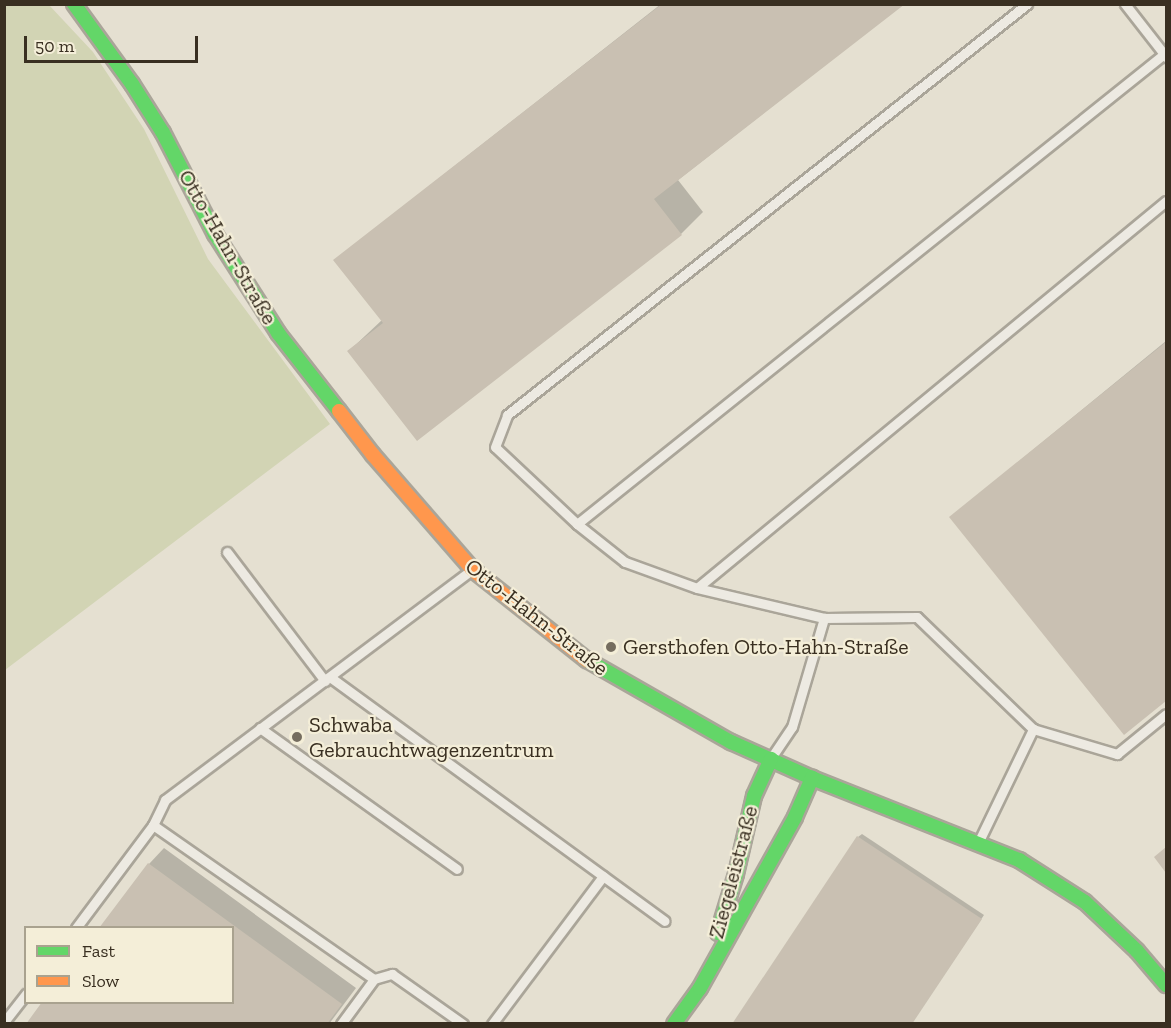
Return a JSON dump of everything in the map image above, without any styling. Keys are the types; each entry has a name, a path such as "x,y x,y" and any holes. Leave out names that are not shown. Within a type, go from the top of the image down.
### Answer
{"street":[{"name":"Otto-Hahn-Straße","path":"74,4 132,84 163,133 215,234 278,333 373,455 472,569 576,653 627,685 731,742 812,778 1019,860 1085,902 1137,951 1167,985"},
{"name":"Ziegeleistraße","path":"700,988 736,874 754,796 771,759"},
{"name":"Ziegeleistraße","path":"674,1023 700,988 795,816 812,778"}],"lane":[{"path":"1027,4 507,415 495,447 577,524 625,562 697,588 824,618 917,617 1033,729 1117,754 1167,714"},
{"path":"577,524 1166,56 1125,4"},
{"path":"697,588 1167,201"},
{"path":"227,552 328,679 664,921"},
{"path":"77,926 153,825 165,800 472,569"},
{"path":"771,759 792,727 824,618"},
{"path":"260,728 457,869"},
{"path":"978,843 1033,729"},
{"path":"153,825 374,979"},
{"path":"492,1023 603,876"},
{"path":"341,1023 374,979 392,974 463,1023"},
{"path":"4,1022 24,997"}],"green space":[{"path":"5,5 49,5 93,52 144,129 208,259 330,424 5,670"}],"building":[{"path":"662,4 905,4 654,199 682,235 417,441 347,351 383,323 333,260"},
{"path":"1166,342 1166,701 1124,735 949,517"},
{"path":"857,836 982,919 912,1024 732,1024"},
{"path":"1166,847 1166,873 1154,857"},
{"path":"148,863 342,1004 327,1024 26,1024 41,1004 234,1004 234,926 101,926"}],"traffic: fast":[{"path":"74,4 132,84 163,133 215,234 278,333 339,411"},
{"path":"587,660 731,742 812,778 1019,860 1085,902 1137,951 1166,985"},
{"path":"718,933 736,874 754,796 771,759"},
{"path":"674,1024 700,988 795,817 812,778"}],"traffic: slow":[{"path":"339,411 373,455 472,569 587,660"}],"place":[{"name":"Gersthofen Otto-Hahn-Straße","path":"611,647"},
{"name":"Schwaba Gebrauchtwagenzentrum","path":"297,737"}]}
